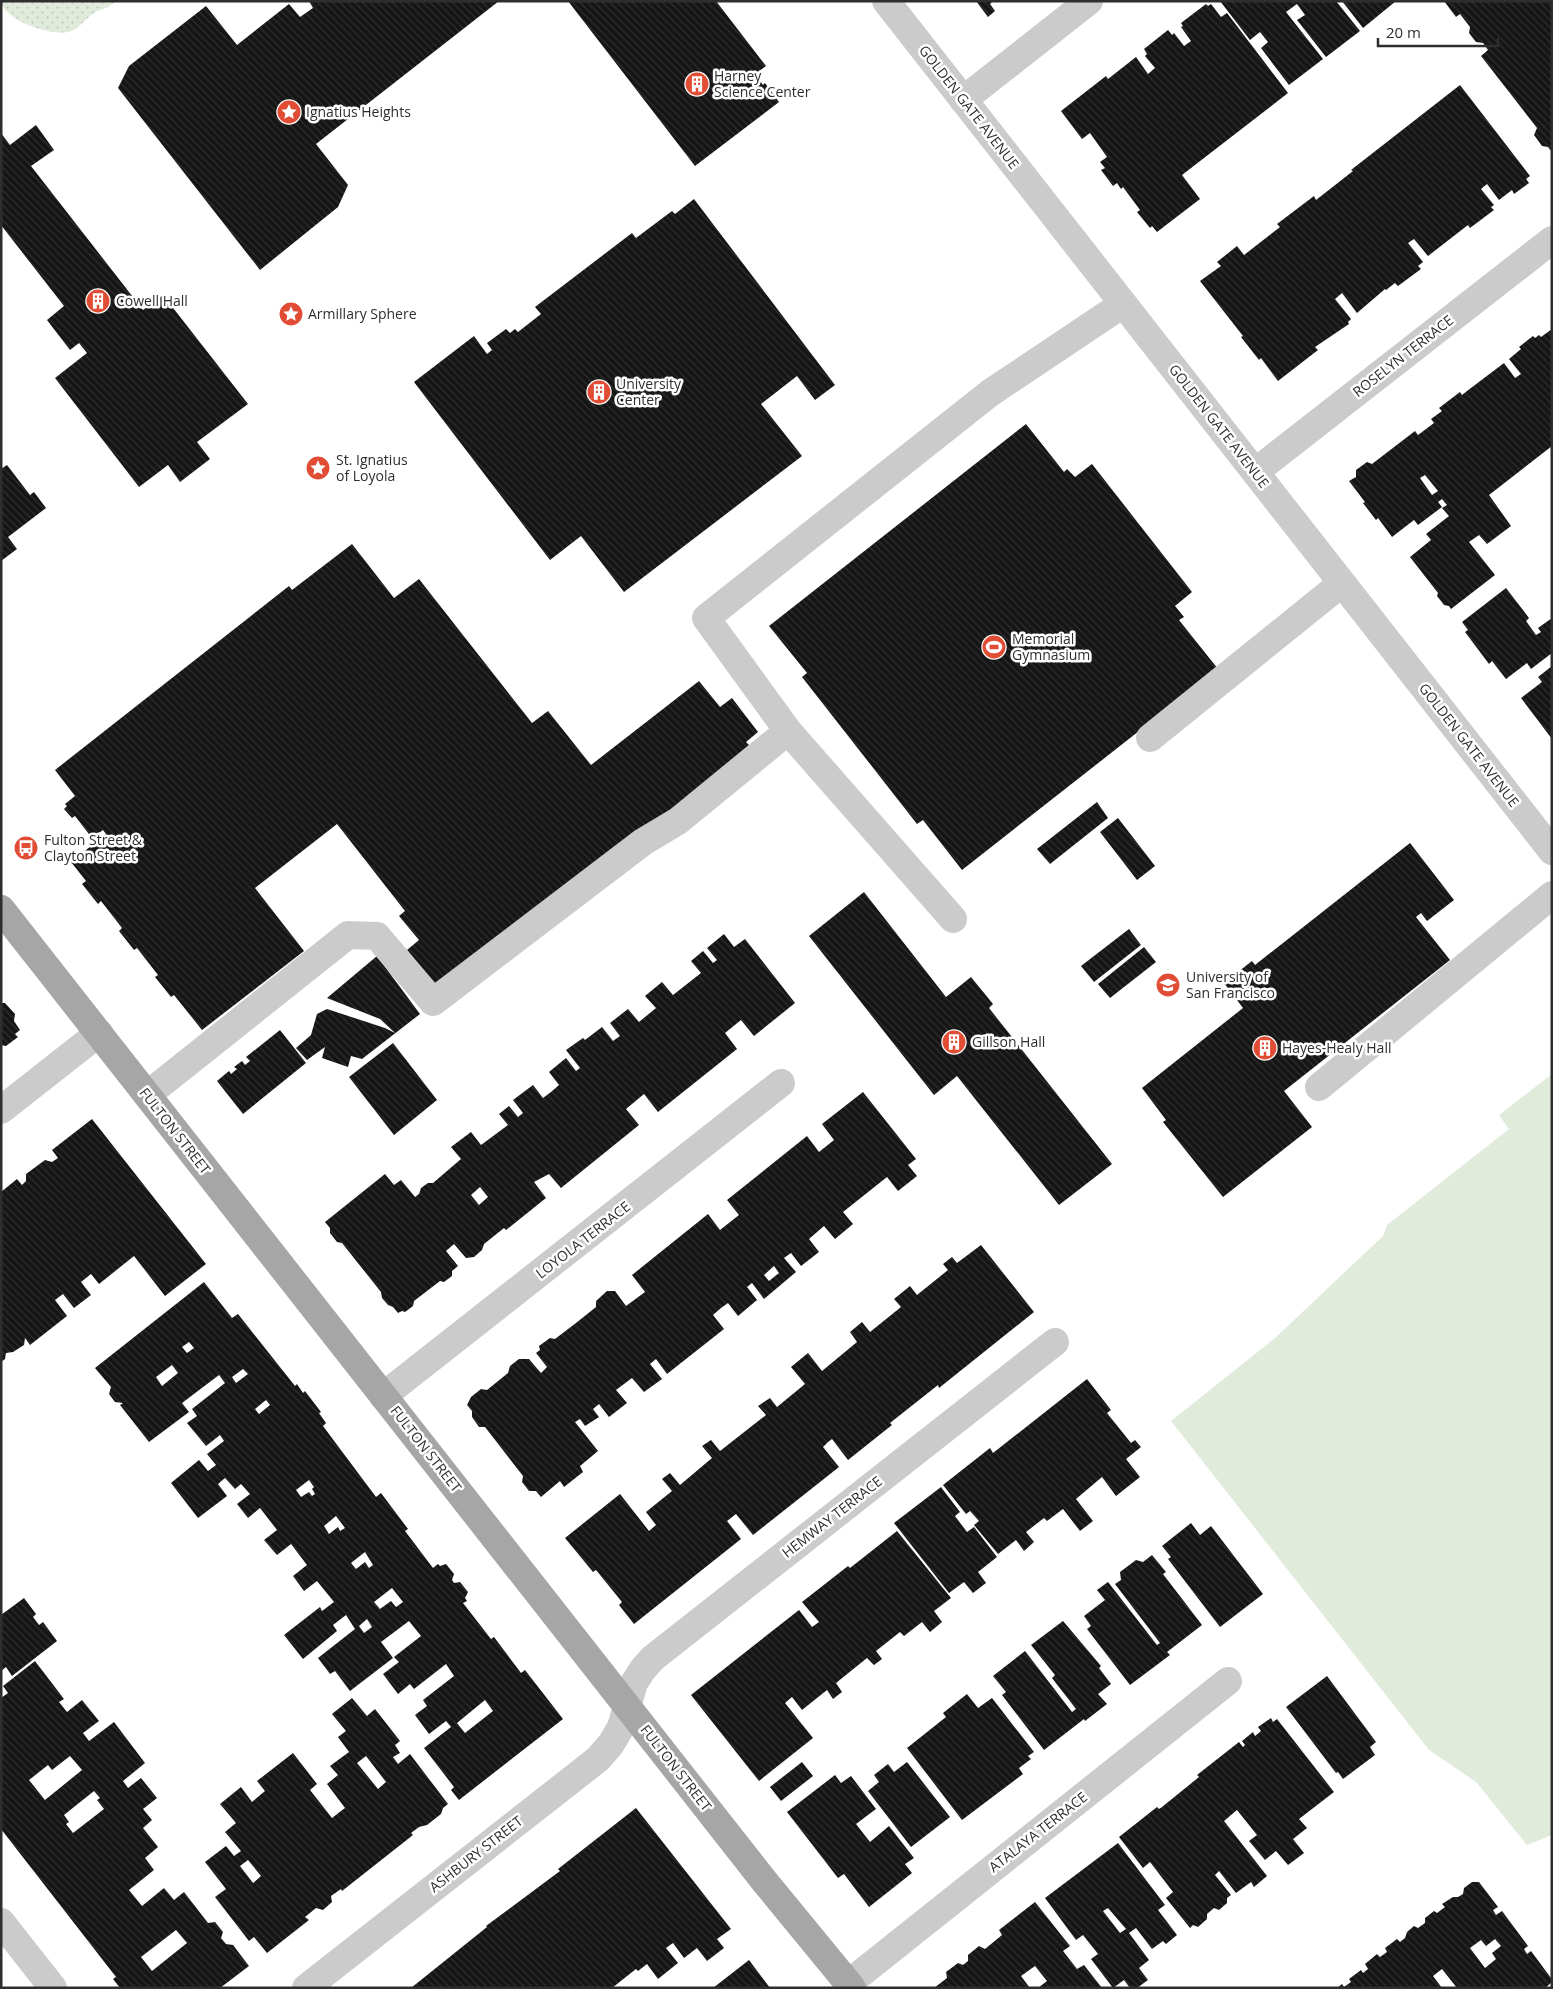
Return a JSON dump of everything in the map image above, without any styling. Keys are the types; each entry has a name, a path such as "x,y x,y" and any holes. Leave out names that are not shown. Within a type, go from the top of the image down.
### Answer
{"main road":[{"name":"FULTON STREET","path":"1,909 765,1882 850,1985"}],"street":[{"name":"GOLDEN GATE AVENUE","path":"886,1 1342,583 1549,843"},
{"path":"963,100 1089,1"},
{"name":"ROSELYN TERRACE","path":"1255,472 1552,240"},
{"path":"953,919 788,731 706,618 990,393 1123,304"},
{"path":"1150,738 1342,583"},
{"path":"147,1095 348,934 378,936 432,1002 643,842 678,821 788,731"},
{"path":"1319,1087 1552,895"},
{"path":"1,1110 99,1033"},
{"name":"LOYOLA TERRACE","path":"384,1396 781,1083"},
{"name":"HEMWAY TERRACE","path":"628,1706 634,1684 643,1669 653,1658 1055,1342"},
{"name":"ATALAYA TERRACE","path":"850,1985 1228,1681"},
{"name":"ASHBURY STREET","path":"306,1988 598,1759 611,1744 621,1727 628,1706"},
{"path":"1,1922 53,1988"}],"green space":[{"path":"1,1 116,1 92,14 72,31 60,33 39,29 18,20 4,8"},
{"path":"1552,1074 1552,1835 1527,1845 1476,1782 1429,1750 1171,1421 1275,1338 1383,1236 1387,1225 1509,1129 1499,1115"}],"building":[{"path":"309,1 499,1 316,144 348,185 338,207 260,270 118,88 129,66 206,6 237,45 289,4 300,17 313,8"},
{"name":"Harney Science Center","path":"568,1 716,1 766,66 755,74 763,85 765,83 779,102 695,166"},
{"path":"976,1 993,1 990,4 995,11 988,17"},
{"path":"1220,1 1336,1 1360,31 1326,57 1297,20 1305,15 1297,4 1286,12 1323,59 1289,85 1261,48 1268,42 1260,32 1250,40"},
{"path":"1342,1 1396,1 1363,28"},
{"path":"1444,1 1552,1 1552,152 1548,147 1542,146 1534,135 1537,128 1481,56 1488,50 1483,43 1476,42 1469,33 1470,27 1460,14 1456,17"},
{"path":"1206,4 1208,6 1211,4 1221,17 1227,13 1288,93 1182,175 1200,199 1157,232 1152,226 1150,228 1137,212 1140,210 1123,187 1121,189 1117,183 1113,186 1101,170 1105,168 1100,162 1107,157 1090,133 1082,139 1061,111 1106,76 1108,79 1136,57 1148,74 1155,68 1145,56 1147,54 1144,49 1168,30 1172,35 1174,33 1184,46 1191,41 1181,27 1183,26 1181,23"},
{"path":"1460,85 1530,176 1526,179 1529,183 1514,194 1512,190 1499,200 1487,184 1481,189 1494,205 1491,207 1494,210 1470,228 1468,225 1428,256 1414,239 1408,243 1423,262 1418,266 1421,269 1398,286 1395,283 1385,289 1357,313 1342,293 1335,299 1351,319 1348,322 1349,324 1315,347 1318,350 1278,381 1261,358 1259,360 1241,337 1243,336 1200,281 1221,266 1217,262 1237,246 1244,255 1280,227 1277,224 1314,196 1316,200 1353,171 1351,170"},
{"name":"Cowell Hall","path":"36,125 54,150 31,166 143,310 163,295 248,404 197,442 210,459 180,482 168,465 139,487 55,378 87,353 79,343 70,350 47,320 64,306 1,225 1,133 10,145"},
{"name":"University Center","path":"694,199 835,385 815,400 797,376 761,404 802,456 624,592 581,536 550,560 414,382 474,336 487,354 492,350 487,343 506,329 510,333 515,329 518,332 541,314 535,307 632,233 636,238 672,211 675,214"},
{"path":"1552,329 1552,446 1489,495 1511,526 1487,544 1479,535 1469,542 1495,575 1451,609 1449,606 1444,605 1437,596 1438,593 1410,557 1431,540 1426,534 1449,516 1442,508 1447,505 1442,499 1438,502 1442,507 1418,525 1414,520 1392,537 1378,518 1376,520 1349,481 1356,477 1356,470 1367,462 1372,464 1415,431 1418,435 1434,423 1431,419 1442,411 1439,408 1460,392 1462,395 1504,363 1515,378 1521,374 1509,359 1521,349 1519,347 1533,336 1535,338 1539,335 1541,337","holes":["1425,475 1438,491 1432,495 1420,478"]},
{"name":"Memorial Gymnasium","path":"1026,424 1064,472 1067,469 1075,477 1092,464 1192,592 1175,606 1184,617 1179,620 1218,669 962,870 923,820 917,824 802,677 807,673 769,626"},
{"path":"7,465 30,495 34,492 46,508 8,537 17,549 1,561 1,469"},
{"path":"352,544 394,598 419,579 532,723 548,711 591,765 699,681 720,707 732,698 758,732 746,742 751,747 717,784 435,985 407,950 419,940 399,916 405,911 337,824 255,888 304,951 202,1030 174,995 171,997 155,977 158,975 137,948 134,950 119,931 122,928 101,901 98,904 82,884 86,881 71,862 106,834 103,830 92,838 75,816 72,818 64,809 67,806 65,804 75,796 55,770 289,586 292,590"},
{"path":"1506,588 1529,618 1526,621 1536,635 1541,632 1538,628 1552,618 1552,653 1531,669 1527,663 1506,679 1492,661 1489,664 1465,632 1468,630 1462,622"},
{"path":"1552,666 1552,739 1521,698 1542,682 1538,677"},
{"path":"1097,802 1108,818 1050,864 1037,849"},
{"path":"1118,818 1155,866 1137,880 1100,832"},
{"name":"Hayes-Healy Hall","path":"1410,843 1454,900 1427,921 1421,913 1416,917 1450,960 1284,1091 1312,1127 1223,1197 1163,1122 1166,1120 1142,1088 1243,1008 1224,983 1252,961 1255,965"},
{"name":"Gillson Hall","path":"864,892 946,997 971,977 993,1004 989,1008 1112,1164 1059,1205 957,1076 934,1095 809,936"},
{"path":"1129,929 1141,945 1094,982 1081,966"},
{"path":"724,934 734,947 745,939 795,1003 754,1036 741,1020 725,1033 737,1049 658,1112 644,1094 626,1109 639,1125 561,1188 549,1174 534,1182 546,1198 506,1230 504,1228 484,1244 482,1250 474,1257 466,1258 454,1244 446,1251 458,1266 452,1271 452,1276 444,1282 440,1281 414,1301 413,1306 405,1312 398,1313 393,1307 388,1305 382,1298 381,1292 342,1243 337,1242 330,1233 330,1228 325,1222 385,1174 394,1185 401,1180 415,1197 419,1194 421,1188 428,1183 433,1183 461,1159 451,1147 471,1132 481,1145 508,1125 499,1114 509,1106 518,1117 523,1113 513,1100 533,1085 543,1098 551,1092 559,1085 549,1072 566,1058 576,1071 580,1068 566,1050 583,1038 585,1040 602,1027 613,1041 620,1036 610,1023 628,1009 639,1022 656,1008 645,996 662,982 673,995 701,973 691,961 703,951 713,963 717,960 707,948","holes":["480,1187 488,1197 479,1205 471,1195"]},
{"path":"1144,947 1156,962 1110,998 1098,984"},
{"path":"377,956 420,1014 362,1059 351,1056 348,1067 322,1058 325,1047 307,1060 296,1048 311,1035 317,1014 327,1009 395,1033 380,1019 327,998"},
{"path":"1,1003 5,1003 15,1014 14,1021 20,1030 15,1034 18,1037 6,1046 1,1045"},
{"path":"280,1030 306,1063 243,1114 217,1081 229,1071 231,1074 237,1069 234,1067 242,1061 245,1065 250,1061 246,1057"},
{"path":"393,1043 437,1100 394,1135 349,1077"},
{"path":"863,1092 916,1159 908,1165 917,1176 898,1191 887,1177 843,1212 853,1224 835,1239 824,1226 809,1239 819,1252 801,1266 791,1253 784,1258 796,1272 764,1299 752,1283 747,1287 757,1300 738,1316 728,1303 713,1315 724,1329 667,1374 656,1359 650,1364 662,1379 644,1392 632,1378 616,1390 627,1403 609,1417 599,1404 593,1409 599,1417 585,1426 580,1419 575,1422 598,1451 580,1466 583,1472 564,1487 560,1481 541,1497 536,1491 529,1491 522,1482 523,1476 485,1427 479,1427 472,1417 472,1411 467,1405 471,1397 481,1389 487,1390 508,1373 510,1366 519,1359 529,1359 541,1373 547,1367 536,1353 540,1350 539,1346 550,1338 555,1339 596,1307 596,1301 607,1291 615,1291 626,1306 645,1292 632,1275 708,1214 720,1230 739,1215 727,1200 807,1136 819,1152 834,1140 822,1124","holes":["774,1266 779,1273 769,1281 764,1275"]},
{"path":"92,1119 206,1264 165,1296 134,1256 99,1284 91,1274 81,1282 91,1295 74,1308 63,1294 55,1300 67,1316 30,1345 25,1338 24,1345 13,1352 6,1353 5,1359 1,1362 1,1192 17,1179 22,1185 26,1181 26,1174 45,1160 52,1162 58,1158 52,1150"},
{"path":"981,1245 1034,1312 939,1388 938,1385 890,1423 892,1425 848,1460 832,1439 828,1442 823,1447 839,1467 753,1535 736,1514 727,1521 741,1539 634,1624 619,1605 622,1602 596,1570 593,1572 565,1538 620,1494 649,1531 656,1525 646,1512 672,1491 662,1479 670,1473 680,1485 712,1458 702,1446 711,1440 720,1451 766,1415 758,1406 770,1398 777,1407 805,1384 791,1367 808,1353 822,1371 857,1342 850,1332 862,1322 870,1332 901,1307 894,1299 910,1286 917,1295 948,1270 943,1264 952,1257 957,1263"},
{"path":"204,1282 232,1318 238,1314 295,1386 297,1384 303,1393 305,1391 321,1412 319,1413 326,1423 323,1426 376,1497 381,1493 408,1529 405,1531 433,1568 438,1564 440,1566 446,1564 454,1574 452,1580 454,1583 460,1582 468,1592 465,1598 467,1601 463,1603 491,1639 494,1637 521,1673 525,1670 563,1719 459,1800 451,1790 454,1787 424,1748 451,1727 446,1721 429,1734 415,1715 427,1706 423,1700 454,1676 446,1664 414,1689 410,1684 398,1694 383,1674 399,1662 394,1657 421,1636 409,1621 381,1642 393,1658 350,1691 335,1671 330,1674 318,1658 355,1629 346,1615 333,1625 337,1631 303,1659 284,1635 320,1607 322,1611 334,1602 317,1581 304,1591 293,1576 307,1565 291,1544 277,1555 264,1540 277,1530 260,1508 248,1518 237,1504 250,1494 241,1484 235,1489 225,1478 218,1484 227,1496 198,1518 171,1483 199,1460 208,1471 216,1465 207,1454 224,1441 220,1435 206,1446 187,1423 197,1416 192,1409 225,1383 219,1375 182,1403 189,1412 149,1442 120,1405 123,1403 115,1402 109,1394 111,1387 95,1368","holes":["189,1342 194,1348 187,1353 182,1347","172,1365 178,1373 162,1386 156,1377","243,1369 248,1374 236,1383 232,1377","266,1400 270,1405 259,1414 255,1409","309,1480 314,1487 312,1489 315,1494 312,1496 309,1492 301,1497 296,1490","336,1516 345,1528 340,1531 338,1527 329,1534 324,1526","365,1552 373,1565 369,1568 365,1562 356,1569 351,1563","392,1588 403,1602 396,1607 391,1601 380,1609 374,1602","367,1619 372,1627 364,1633 359,1626","485,1700 493,1711 465,1733 457,1723"]},
{"path":"1087,1379 1111,1410 1107,1413 1131,1443 1135,1440 1141,1447 1126,1459 1140,1477 1116,1496 1102,1477 1076,1499 1093,1521 1080,1531 1063,1509 1047,1521 1044,1518 1026,1532 1034,1542 1024,1551 1016,1540 998,1554 974,1525 979,1521 970,1511 966,1514 943,1485 990,1448 993,1453"},
{"path":"941,1487 960,1512 955,1516 967,1532 974,1527 997,1557 978,1572 986,1583 973,1593 964,1582 949,1593 894,1523"},
{"path":"1191,1523 1200,1535 1211,1526 1263,1594 1220,1627 1168,1559 1171,1557 1162,1546"},
{"path":"897,1531 951,1598 934,1611 942,1622 930,1632 922,1622 904,1636 900,1632 876,1651 882,1659 874,1665 867,1658 836,1683 842,1692 833,1699 827,1690 802,1710 792,1697 785,1703 813,1738 759,1781 691,1695 799,1610 812,1627 819,1622 802,1602 848,1566 850,1568"},
{"path":"1152,1555 1166,1572 1163,1574 1202,1625 1167,1652 1170,1655 1130,1685 1087,1629 1091,1626 1084,1616 1105,1600 1097,1590 1108,1582 1157,1645 1160,1643 1115,1584 1121,1580 1120,1572 1136,1560 1143,1562"},
{"path":"24,1598 36,1614 33,1617 39,1625 43,1622 57,1641 12,1676 6,1667 1,1671 1,1615"},
{"path":"1063,1621 1101,1666 1099,1668 1111,1684 1098,1694 1107,1704 1044,1750 1002,1695 1006,1692 993,1676 1025,1651 1072,1712 1076,1709 1052,1678 1055,1675 1031,1645"},
{"path":"35,1661 64,1699 59,1702 67,1712 82,1700 99,1721 83,1733 89,1741 114,1722 145,1763 123,1781 128,1788 141,1778 157,1798 143,1809 152,1820 143,1828 158,1847 145,1858 154,1870 129,1890 142,1906 164,1888 174,1900 184,1892 208,1923 215,1922 223,1932 221,1938 226,1944 233,1945 249,1966 220,1988 120,1988 113,1979 116,1977 1,1829 1,1698 8,1693 3,1686","holes":["70,1756 82,1770 45,1800 29,1780 48,1765 52,1770","94,1791 100,1798 97,1800 104,1809 73,1833 66,1824 69,1822 64,1815","176,1930 187,1943 152,1971 141,1957"]},
{"path":"1327,1676 1376,1742 1370,1747 1375,1755 1343,1779 1338,1772 1336,1773 1286,1707"},
{"path":"967,1694 978,1708 992,1698 1034,1752 1028,1756 1031,1759 1019,1768 1023,1774 962,1820 907,1748 946,1717 943,1713"},
{"path":"352,1698 367,1716 375,1709 400,1741 395,1745 400,1753 393,1757 398,1764 410,1754 448,1804 443,1808 441,1814 427,1825 419,1827 411,1833 413,1835 342,1891 341,1889 331,1896 332,1902 323,1910 316,1908 305,1917 309,1920 267,1953 254,1937 249,1941 215,1897 226,1889 205,1862 226,1846 234,1856 241,1851 225,1832 236,1823 220,1804 241,1787 252,1802 265,1791 257,1781 293,1753 317,1784 310,1790 332,1818 345,1808 327,1784 338,1775 330,1766 349,1752 338,1737 346,1731 332,1714","holes":["366,1756 386,1782 378,1789 357,1763","248,1860 261,1876 253,1883 240,1866"]},
{"path":"1271,1718 1273,1722 1277,1719 1334,1792 1299,1819 1307,1828 1293,1839 1304,1853 1288,1865 1276,1851 1265,1860 1249,1841 1257,1835 1237,1810 1224,1821 1267,1876 1254,1887 1251,1882 1236,1893 1219,1871 1215,1875 1231,1895 1227,1898 1227,1903 1219,1910 1214,1908 1207,1914 1207,1919 1198,1927 1193,1925 1190,1928 1166,1898 1173,1892 1150,1862 1143,1868 1119,1837 1157,1807 1159,1809 1162,1807 1199,1777 1197,1775 1239,1742 1243,1747 1245,1745 1242,1741 1253,1732 1255,1736 1261,1731 1258,1727"},
{"path":"802,1762 813,1776 781,1801 770,1787"},
{"path":"907,1762 950,1817 911,1847 868,1791 879,1782 874,1775 888,1764 894,1772"},
{"path":"835,1775 841,1783 851,1776 876,1809 856,1824 870,1842 889,1826 914,1858 905,1864 912,1873 869,1907 844,1874 838,1878 787,1812"},
{"path":"636,1808 731,1929 717,1939 724,1948 707,1961 697,1948 684,1958 673,1943 666,1948 678,1963 658,1979 647,1964 638,1971 636,1969 612,1988 411,1988 486,1926 560,1871 558,1869"},
{"path":"1118,1843 1165,1905 1158,1910 1177,1935 1166,1944 1163,1941 1152,1949 1136,1928 1129,1933 1149,1960 1139,1968 1148,1980 1137,1988 1130,1988 1124,1980 1113,1988 1091,1959 1098,1954 1083,1935 1076,1940 1045,1898","holes":["1108,1908 1126,1929 1120,1933 1103,1911"]},
{"path":"1472,1882 1479,1882 1498,1907 1493,1910 1496,1915 1502,1911 1528,1946 1524,1949 1527,1954 1531,1951 1551,1978 1551,1983 1545,1988 1457,1988 1442,1969 1433,1976 1442,1988 1337,1988 1342,1984 1344,1987 1351,1982 1349,1979 1361,1970 1363,1973 1368,1969 1365,1964 1377,1954 1380,1957 1387,1952 1385,1948 1397,1939 1400,1942 1414,1926 1418,1928 1425,1923 1425,1918 1434,1911 1437,1913 1445,1907 1442,1904 1453,1897 1463,1894 1464,1888","holes":["1495,1939 1501,1946 1492,1953 1496,1959 1485,1968 1470,1948 1481,1940 1486,1946"]},
{"path":"1035,1902 1070,1946 1063,1951 1077,1969 1084,1965 1102,1988 1038,1988 1047,1981 1035,1966 1021,1976 1030,1988 934,1988 947,1978 946,1972 958,1963 963,1965 968,1961 968,1955 979,1946 985,1949 1002,1935 999,1930"},
{"path":"749,1960 770,1988 713,1988"}],"place":[{"name":"Harney Science Center","path":"697,84"},
{"name":"Ignatius Heights","path":"289,112"},
{"name":"Cowell Hall","path":"98,301"},
{"name":"Armillary Sphere","path":"291,314"},
{"name":"University Center","path":"599,392"},
{"name":"St. Ignatius of Loyola","path":"318,468"},
{"name":"Memorial Gymnasium","path":"994,647"},
{"name":"Fulton Street & Clayton Street","path":"26,848"},
{"name":"University of San Francisco","path":"1168,985"},
{"name":"Gillson Hall","path":"954,1042"},
{"name":"Hayes-Healy Hall","path":"1265,1048"}]}
